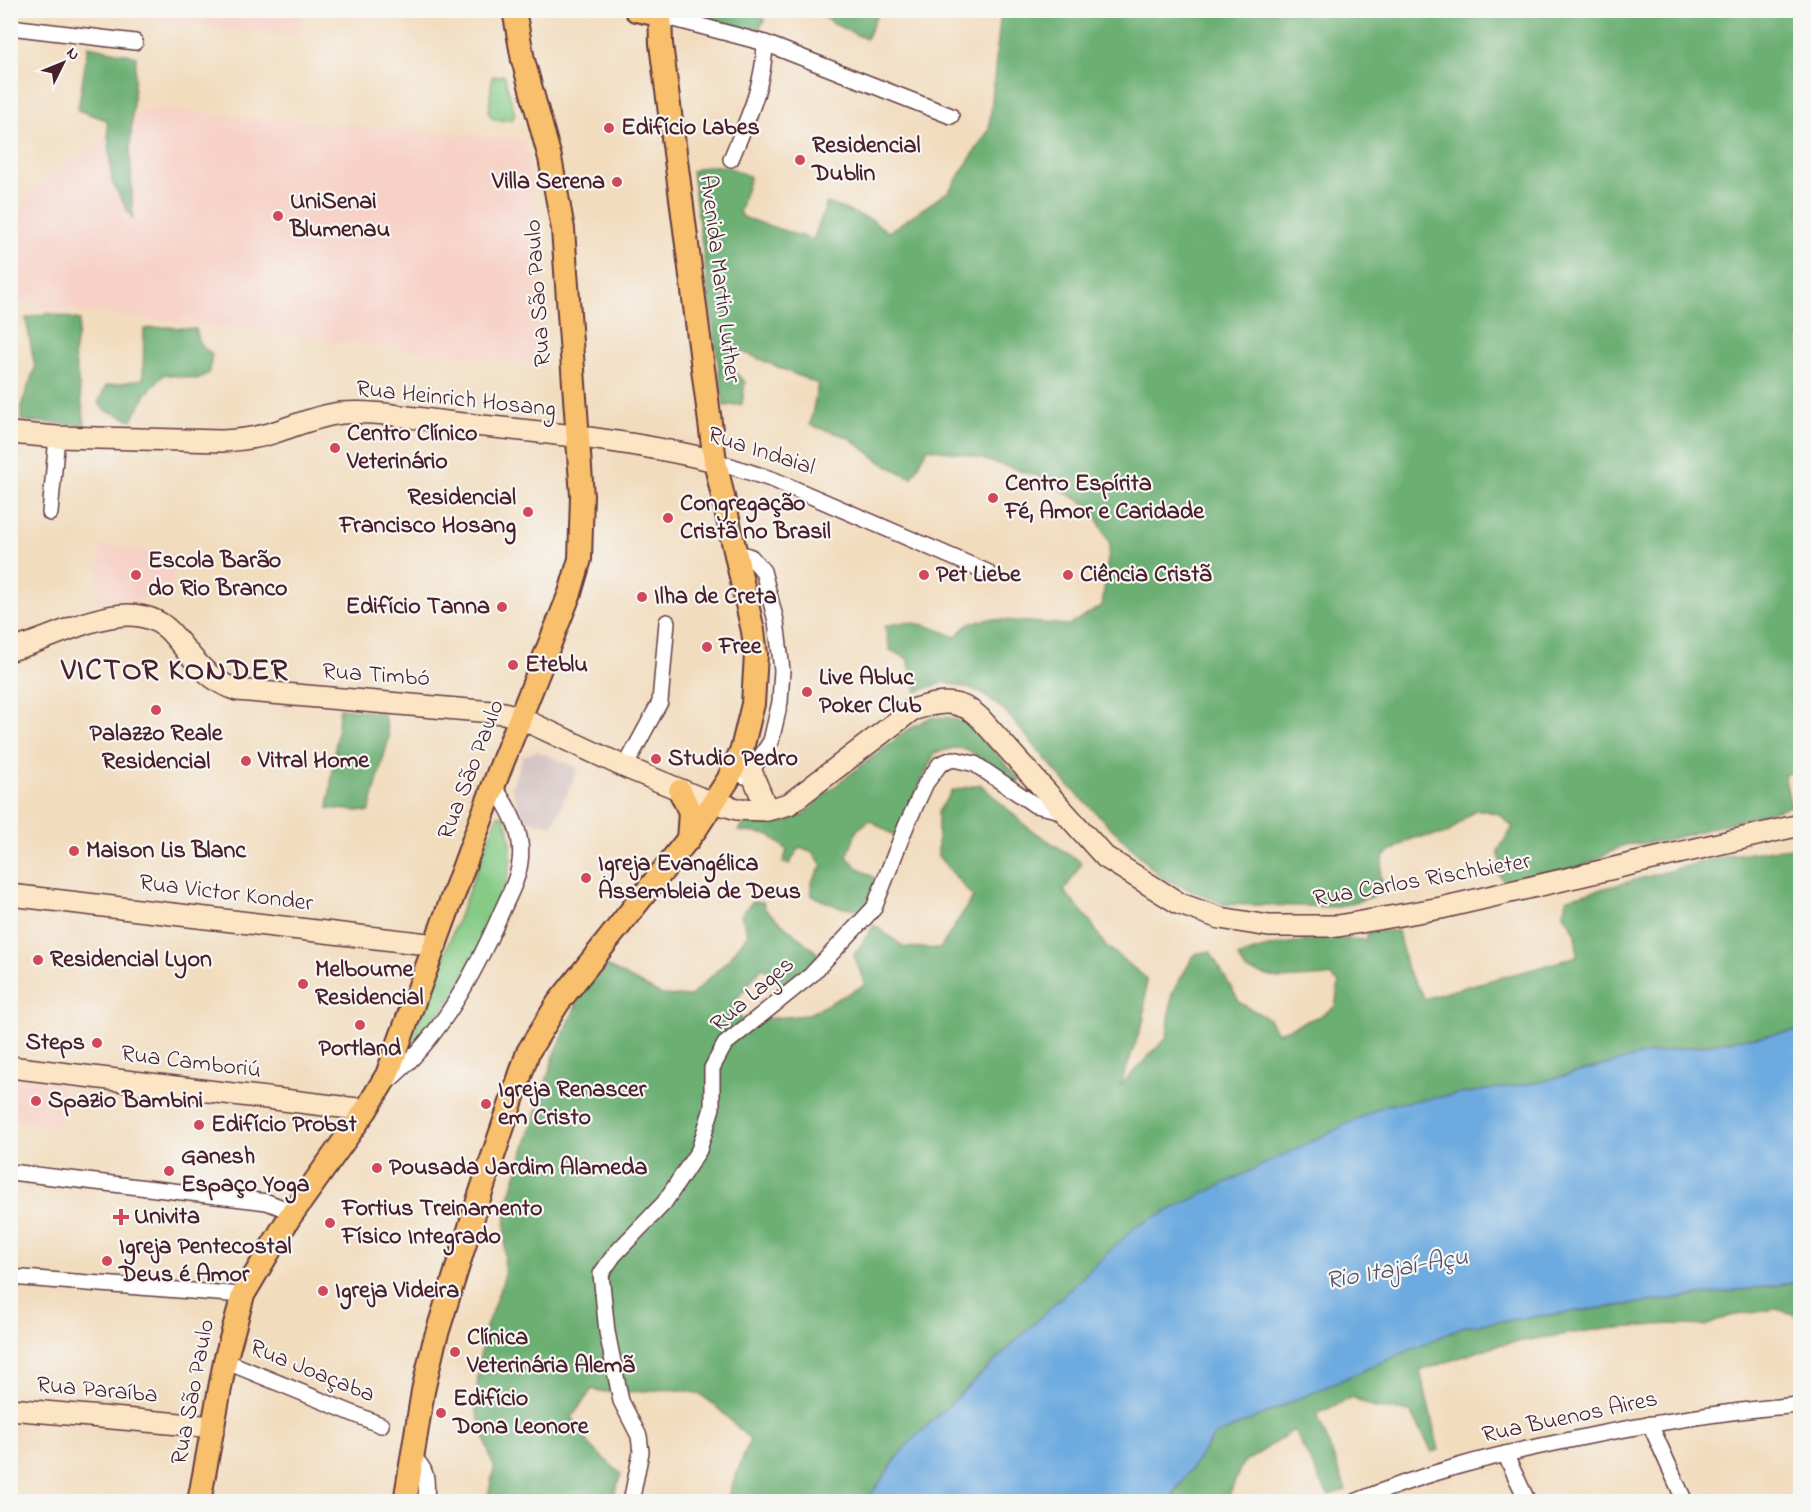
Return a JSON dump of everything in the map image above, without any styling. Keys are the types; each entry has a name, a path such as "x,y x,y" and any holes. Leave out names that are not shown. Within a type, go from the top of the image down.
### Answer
{"main road":[{"name":"Rua São Paulo","path":"199,1502 225,1361 243,1295 293,1212 381,1087 510,742 570,593 580,559 582,496 563,229 550,158 523,60 514,10"},
{"path":"636,10 660,13"},
{"name":"Avenida Martin Luther","path":"405,1502 411,1457 434,1343 481,1191 528,1052 558,1003 716,802 742,748 753,704 756,654 715,461 660,13"},
{"path":"680,791 690,812 688,840"}],"street":[{"path":"660,13 765,43 951,116"},
{"path":"10,27 135,42"},
{"path":"731,159 759,91 765,66 765,43"},
{"name":"Rua Heinrich Hosang","path":"10,433 57,437 246,440 313,418 342,413 455,423 577,438"},
{"path":"50,513 57,437"},
{"name":"Rua Indaial","path":"577,438 715,461 774,480 987,572"},
{"path":"728,780 750,773 771,741 780,702 782,670 776,621 764,571 751,557 736,552"},
{"name":"Rua Timbó","path":"10,650 111,615 147,616 168,628 215,680 237,690 477,709 520,718"},
{"path":"625,767 660,702 667,622"},
{"name":"Rua Carlos Rischbieter","path":"520,718 680,791 737,809 767,810 796,799 912,710 936,702 953,702 970,708 980,718 1105,856 1180,904 1241,922 1300,927 1338,926 1441,908 1800,825"},
{"path":"510,742 553,734"},
{"path":"742,748 750,773 767,810"},
{"name":"Rua Lages","path":"631,1502 641,1452 639,1436 621,1401 606,1324 601,1274 614,1255 664,1203 699,1150 712,1108 712,1068 725,1044 811,975 874,908 906,826 926,783 940,764 954,759 975,764 1035,805 1066,812"},
{"path":"381,1087 411,1059 459,997 488,944 516,877 520,862 517,830 511,812 494,787"},
{"name":"Rua Victor Konder","path":"10,895 436,945"},
{"name":"Rua Camboriú","path":"10,1067 366,1110"},
{"path":"10,1172 267,1202 293,1212"},
{"path":"10,1277 243,1295"},
{"name":"Rua Joaçaba","path":"225,1361 381,1425"},
{"name":"Rua Buenos Aires","path":"1355,1502 1379,1497 1445,1468 1505,1454 1650,1424 1744,1410 1800,1405"},
{"name":"Rua Paraíba","path":"10,1409 214,1427"},
{"path":"1650,1424 1685,1502"},
{"path":"1505,1454 1528,1502"},
{"path":"411,1457 418,1461 427,1476 426,1502"}],"shaded area":[{"path":"138,10 303,11 299,37 136,19"},
{"name":"UniSenai Blumenau","path":"142,108 524,140 529,157 542,269 548,366 11,303 10,242 29,191"},
{"name":"Escola Barão do Rio Branco","path":"101,546 176,553 172,600 139,597 138,604 95,600"},
{"path":"537,751 578,768 553,825 532,821 522,815 511,788 523,756"},
{"name":"Spazio Bambini","path":"11,1076 64,1083 59,1127 11,1120"}],"green space":[{"path":"681,11 755,11 765,21 756,31"},
{"path":"879,11 866,39 832,23 817,12 783,12"},
{"path":"1001,11 1800,11 1800,771 1784,775 1791,806 1664,841 1624,845 1583,866 1505,882 1499,875 1501,862 1498,851 1513,827 1499,814 1476,809 1447,834 1413,838 1384,855 1380,875 1387,892 1339,907 1223,904 1162,878 1066,783 1005,711 978,691 945,682 916,692 908,659 890,650 885,627 902,623 920,624 955,637 970,623 990,619 1069,625 1102,606 1110,544 1091,507 1038,476 969,455 928,448 912,478 884,464 848,437 810,425 818,384 743,352 731,354 725,364 745,382 742,404 724,406 692,171 708,166 722,166 750,177 739,213 745,218 813,240 827,203 872,220 888,232 949,191 989,130"},
{"path":"88,46 136,56 130,151 133,220 112,182 107,120 78,110"},
{"path":"504,75 515,115 512,120 495,120 489,114 492,77"},
{"path":"48,313 80,320 74,354 85,425 21,421 21,406 35,368 26,318"},
{"path":"166,327 196,329 200,345 212,354 209,373 197,379 164,374 146,394 132,420 105,410 98,403 106,386 143,379 144,329"},
{"path":"340,708 383,713 389,737 369,812 328,808"},
{"path":"948,717 967,723 1021,780 1017,783 966,749 953,748 935,753 895,836 870,820 857,830 847,857 857,867 876,879 865,911 839,907 812,896 811,883 822,865 813,852 800,847 789,864 783,863 787,850 770,835 738,831 748,819 785,822 805,814 825,794 906,731 929,718"},
{"path":"980,784 1027,827 1082,863 1064,891 1090,921 1104,944 1146,978 1144,1019 1120,1086 1167,1037 1172,993 1195,954 1210,951 1240,1003 1269,1019 1277,1033 1322,1015 1335,1007 1339,983 1329,976 1279,979 1246,970 1238,957 1284,944 1334,939 1365,940 1369,931 1398,931 1407,970 1425,999 1577,956 1576,933 1563,913 1568,898 1724,856 1800,847 1800,1030 1647,1054 1541,1082 905,1447 866,1501 726,1501 750,1440 710,1401 698,1394 686,1391 604,1392 592,1389 572,1417 591,1447 621,1474 612,1501 487,1501 494,1469 475,1407 482,1338 504,1278 506,1207 554,1056 582,992 607,966 661,995 690,997 729,959 748,934 741,915 752,902 763,902 765,909 822,957 786,988 762,967 732,1005 742,1021 807,1015 865,985 854,955 874,925 904,947 940,949 973,897 938,856 938,812 952,791"},
{"path":"498,815 505,817 511,858 509,872 495,912 453,996 406,1054"},
{"path":"1800,1282 1800,1334 1797,1315 1776,1309 1730,1316 1705,1326 1669,1324 1594,1330 1497,1345 1420,1371 1439,1450 1432,1452 1411,1412 1375,1408 1352,1397 1317,1414 1346,1490 1328,1495 1294,1430 1242,1464 1227,1501 1168,1502 1214,1436 1464,1326"}],"water":[{"name":"Rio Itajaí-Açu","path":"1800,1030 1800,1282 1464,1326 1214,1436 1168,1501 866,1501 905,1447 1135,1227 1386,1105 1541,1082 1647,1054"}],"place":[{"name":"Edifício Labes","path":"609,128"},
{"name":"Residencial Dublin","path":"800,160"},
{"name":"Villa Serena","path":"617,182"},
{"name":"UniSenai Blumenau","path":"278,216"},
{"name":"Centro Clínico Veterinário","path":"335,448"},
{"name":"Centro Espírita Fé, Amor e Caridade","path":"993,498"},
{"name":"Residencial Francisco Hosang","path":"528,512"},
{"name":"Congregação Cristã no Brasil","path":"668,518"},
{"name":"Escola Barão do Rio Branco","path":"136,575"},
{"name":"Pet Liebe","path":"924,575"},
{"name":"Ciência Cristã","path":"1068,575"},
{"name":"Ilha de Creta","path":"642,597"},
{"name":"Edifício Tanna","path":"502,607"},
{"name":"Free","path":"707,647"},
{"name":"Eteblu","path":"513,665"},
{"name":"Live Abluc Poker Club","path":"807,692"},
{"name":"Palazzo Reale Residencial","path":"156,710"},
{"name":"Studio Pedro","path":"656,759"},
{"name":"Vitral Home","path":"246,761"},
{"name":"Maison Lis Blanc","path":"74,851"},
{"name":"Igreja Evangélica Assembleia de Deus","path":"586,878"},
{"name":"Residencial Lyon","path":"38,960"},
{"name":"Melbourne Residencial","path":"303,984"},
{"name":"Portland","path":"360,1025"},
{"name":"Steps","path":"97,1043"},
{"name":"Spazio Bambini","path":"36,1101"},
{"name":"Igreja Renascer em Cristo","path":"486,1104"},
{"name":"Edifício Probst","path":"199,1125"},
{"name":"Pousada Jardim Alameda","path":"377,1168"},
{"name":"Ganesh Espaço Yoga","path":"169,1171"},
{"name":"Univita","path":"121,1217"},
{"name":"Fortius Treinamento Físico Integrado","path":"330,1223"},
{"name":"Igreja Pentecostal Deus é Amor","path":"107,1261"},
{"name":"Igreja Videira","path":"323,1291"},
{"name":"Clínica Veterinária Alemã","path":"455,1352"},
{"name":"Edifício Dona Leonore","path":"441,1413"}],"district":[{"name":"VICTOR KONDER","path":"175,672"}]}
